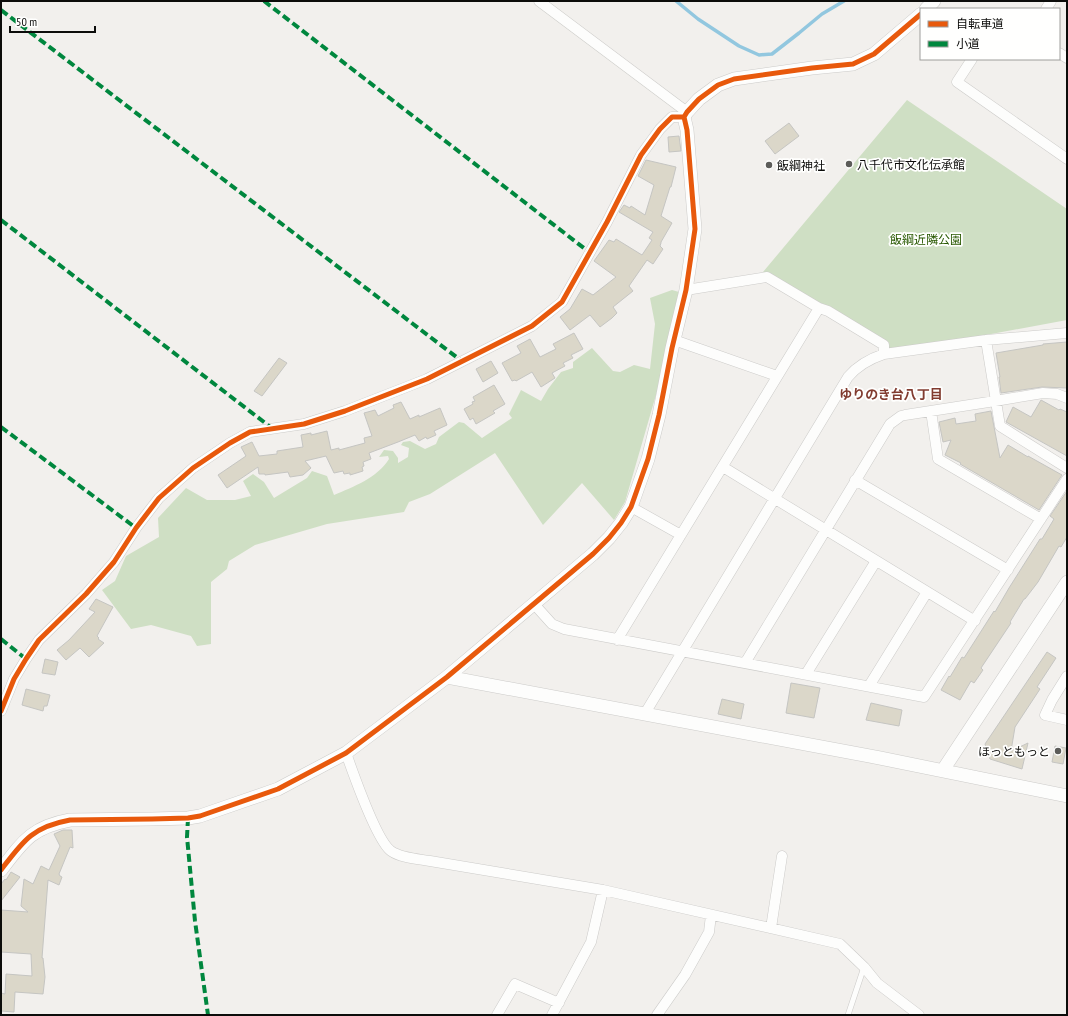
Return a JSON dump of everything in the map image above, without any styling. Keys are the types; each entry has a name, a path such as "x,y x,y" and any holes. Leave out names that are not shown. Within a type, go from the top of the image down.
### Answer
{"street":[{"path":"1,870 31,834 56,822 70,820 174,819 200,816 278,790 346,753 447,677 534,604 609,538 631,507 648,459 659,415 686,290 695,230 685,115 539,1"},
{"path":"1,711 14,679 39,640 86,594 114,562 136,528 159,498 193,468 230,443 250,432 304,424 345,411 427,379 526,329 562,302 607,222 647,146 660,129 672,117 685,115 699,99 718,85 734,79 853,64 874,54 920,15"},
{"path":"971,60 957,82 1067,159"},
{"path":"686,290 767,277 819,308 828,311 884,345 884,354"},
{"path":"617,640 819,308"},
{"path":"644,715 848,377 862,363 884,354 986,340 1067,333"},
{"path":"674,340 778,376"},
{"path":"986,340 1000,426 1067,468"},
{"path":"745,663 890,424 900,416 1043,392 1057,394 1067,398"},
{"path":"931,411 938,459 1041,519"},
{"path":"722,467 975,620"},
{"path":"534,604 552,624 564,629 924,697 1067,479"},
{"path":"855,480 1008,570"},
{"path":"631,507 681,535"},
{"path":"806,674 876,561"},
{"path":"943,770 1067,582"},
{"path":"869,686 927,592"},
{"path":"1067,676 1052,700 1045,715 1067,720"},
{"path":"447,677 943,770 1067,796"},
{"path":"346,753 380,838 391,851 430,861 603,890 840,944 864,967 877,983 919,1015"},
{"path":"771,928 782,856"},
{"path":"552,1015 591,942 603,890"},
{"path":"657,1015 685,975 709,932 711,915"},
{"path":"497,1015 515,984 559,1003"}],"lane":[{"path":"848,1015 864,967"}],"green space":[{"name":"飯綱近隣公園","path":"907,100 1067,209 1067,320 884,354 885,344 763,272"},
{"path":"672,290 679,292 658,388 625,502 614,520 582,483 543,525 495,453 430,494 409,502 404,512 327,524 255,545 229,561 227,569 211,582 211,644 197,646 191,636 151,625 131,629 102,590 115,581 126,556 159,537 158,518 186,488 207,500 235,500 251,496 243,481 253,474 264,482 274,498 307,478 312,471 327,476 334,495 349,489 378,472 389,459 388,456 379,457 384,450 393,451 398,458 398,463 408,457 409,448 401,445 403,442 410,441 425,449 436,444 439,437 459,422 464,423 482,438 512,418 509,414 521,390 541,401 561,372 573,368 573,362 592,348 613,371 620,372 634,365 650,369 655,324 650,298"}],"building":[{"path":"789,123 799,136 775,154 765,141"},
{"path":"679,136 681,151 669,152 668,137"},
{"path":"646,160 676,167 661,216 672,223 661,242 660,246 663,249 653,264 647,260 629,286 633,291 613,307 617,313 612,318 600,327 590,315 570,330 560,317 570,309 582,289 593,295 616,277 594,261 609,240 614,242 616,239 642,255 652,240 649,238 653,232 619,212 624,205 630,208 631,206 645,215 654,185 638,176"},
{"path":"574,333 583,349 571,355 573,358 563,363 565,366 552,373 555,378 541,387 532,372 516,381 512,381 502,363 521,353 517,346 530,339 540,357 556,349 553,344"},
{"path":"1067,342 1067,388 1042,387 1001,393 996,353 1043,344"},
{"path":"279,358 287,363 262,396 254,391"},
{"path":"491,361 498,373 483,382 476,369"},
{"path":"494,385 505,404 493,411 495,413 476,424 473,418 470,420 464,409 473,404 472,402 475,401 473,397"},
{"path":"1041,400 1059,410 1060,409 1067,412 1067,456 1006,422 1013,407 1031,417"},
{"path":"401,402 410,419 419,415 419,417 440,408 447,425 434,431 436,435 427,439 426,437 419,441 415,435 369,453 371,459 363,462 363,471 350,475 350,473 344,474 343,471 334,473 326,456 305,461 311,468 303,475 290,477 288,472 265,475 259,474 258,467 227,488 218,475 246,456 241,447 252,442 259,456 277,454 277,451 303,447 301,435 311,433 311,435 327,431 331,450 339,448 339,450 365,443 364,438 372,436 364,413 375,410 378,416 394,408 393,405"},
{"path":"991,411 1000,458 1008,445 1062,475 1039,510 945,455 951,440 943,442 939,422 955,418 956,424 976,421 975,414"},
{"path":"1067,491 1067,537 1061,547 1059,546 1038,582 1024,599 1010,622 1011,623 981,668 983,670 974,683 971,681 960,700 941,690 962,657 964,658 994,611 995,612 1040,539 1042,539 1054,519 1050,516"},
{"path":"96,599 113,607 97,636 99,638 98,639 104,643 89,657 80,648 66,660 57,650 69,640 95,612 89,609"},
{"path":"1047,652 1056,658 1037,687 1040,689 1015,727 1011,751 1028,743 1022,769 990,759 985,744"},
{"path":"45,659 58,662 55,675 42,673"},
{"path":"791,683 820,688 814,718 786,713"},
{"path":"26,689 50,695 47,706 44,706 43,711 22,705"},
{"path":"722,699 744,704 741,719 718,714"},
{"path":"871,703 902,710 899,726 866,720"},
{"path":"1055,746 1066,748 1063,764 1052,762"},
{"path":"63,830 72,830 73,848 70,847 59,874 62,877 59,885 48,880 42,958 45,977 43,994 15,992 14,1012 1,1011 1,993 5,994 6,974 32,976 31,954 1,952 1,910 28,912 21,906 24,879 33,884 41,866 49,870 60,846 54,834"},
{"path":"11,872 20,877 1,901 1,884 5,879 6,880"}],"waterway":[{"path":"676,1 698,19 739,46 759,55 772,54 822,14 844,1"}],"marked path":[{"path":"264,1 589,252"},
{"path":"1,10 463,362"},
{"path":"1,220 273,429"},
{"path":"1,427 136,528"},
{"path":"1,639 26,659"},
{"path":"188,818 187,837 195,921 208,1015"}],"cycle path":[{"path":"1,870 22,843 37,831 57,823 70,820 188,818 200,816 278,789 346,753 447,677 593,554 609,538 631,507 648,459 686,290 695,229 687,130 684,117 687,112 699,99 718,85 734,79 853,64 874,54 920,15"},
{"path":"1,711 14,679 39,640 86,594 114,562 136,528 159,498 193,468 230,443 250,432 304,424 345,411 427,379 532,326 562,302 607,222 641,155 660,129 672,117 684,117"}],"place":[{"name":"八千代市文化伝承館","path":"849,164"},
{"name":"飯綱神社","path":"769,165"},
{"name":"ほっともっと","path":"1058,751"}],"district":[{"name":"ゆりのき台八丁目","path":"891,394"}]}
